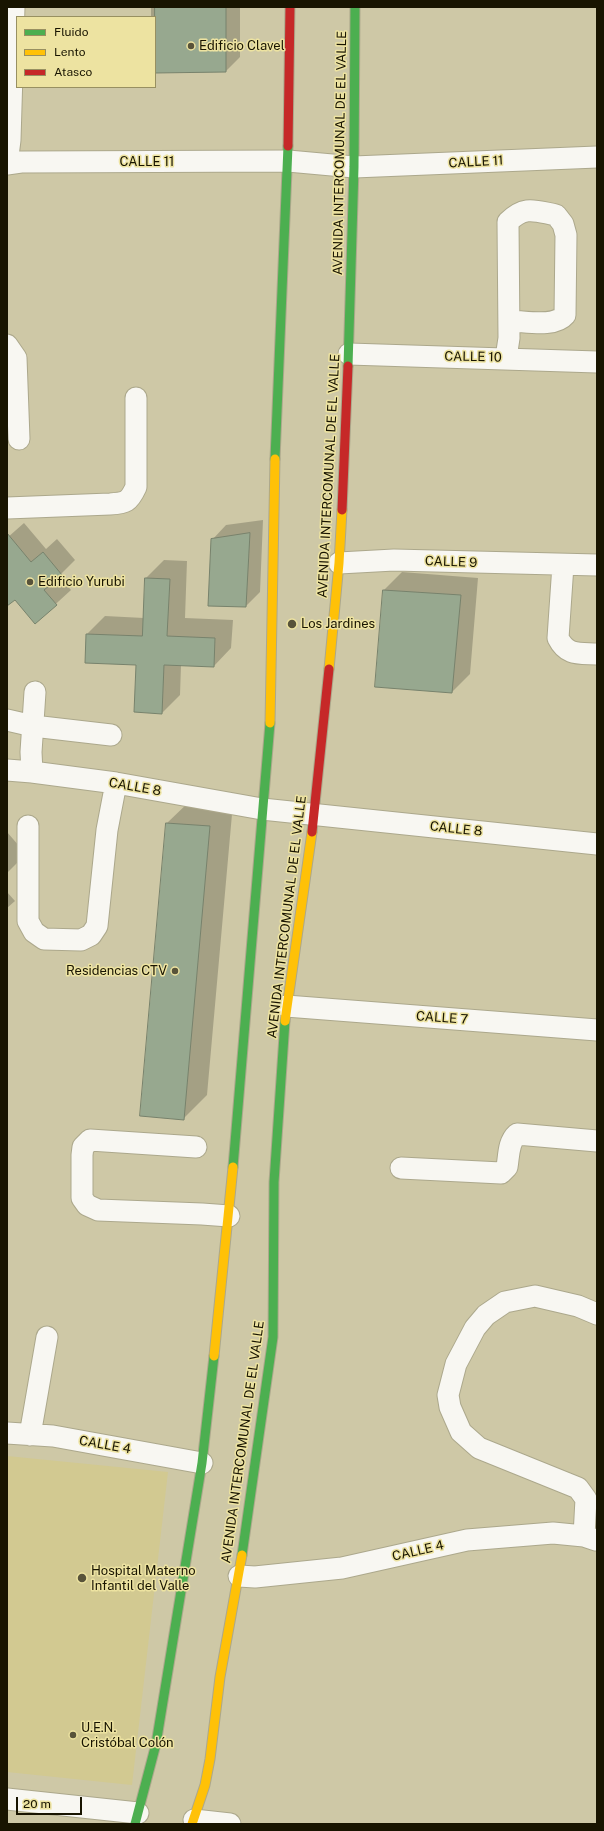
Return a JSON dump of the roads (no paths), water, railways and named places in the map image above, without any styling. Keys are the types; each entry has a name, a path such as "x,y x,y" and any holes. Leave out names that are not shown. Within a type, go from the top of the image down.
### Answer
{"main road":[{"path":"137,1819 156,1744 202,1463 228,1216 262,809 270,732 275,441 288,161 290,7"},
{"name":"AVENIDA INTERCOMUNAL DE EL VALLE","path":"193,1822 205,1784 220,1677 239,1576 253,1468 273,1337 274,1182 286,1006 315,815 339,563 349,354 354,167 355,7"}],"street":[{"path":"7,164 10,140 14,7"},
{"name":"CALLE 11","path":"7,164 29,162 288,161 354,167 597,157"},
{"path":"506,358 509,321 508,222 517,213 530,210 556,215 563,224 566,234 565,315 560,321 509,321"},
{"path":"7,346 16,358 19,439"},
{"name":"CALLE 10","path":"349,354 597,362"},
{"path":"7,508 124,503 131,498 136,487 136,398"},
{"name":"CALLE 9","path":"339,563 394,560 597,565"},
{"path":"563,565 558,638 563,648 574,653 597,654"},
{"path":"32,772 31,752 35,692"},
{"path":"7,720 33,726 111,735"},
{"name":"CALLE 8","path":"7,770 116,783 262,809 597,844"},
{"path":"28,826 28,921 34,932 44,939 81,940 91,935 97,926 107,830 116,783"},
{"name":"CALLE 7","path":"286,1006 597,1030"},
{"path":"402,1168 501,1173 508,1167 512,1138 517,1134 597,1141"},
{"path":"196,1147 90,1140 83,1148 82,1155 82,1198 87,1205 98,1210 228,1216"},
{"path":"591,1538 586,1499 578,1488 479,1448 461,1432 450,1407 448,1395 456,1364 475,1328 486,1315 505,1302 535,1296 578,1306 597,1314"},
{"path":"30,1435 47,1337"},
{"name":"CALLE 4","path":"7,1433 53,1436 202,1463"},
{"name":"CALLE 4","path":"239,1576 255,1576 342,1568 467,1540 552,1533 591,1538"},
{"path":"7,1799 137,1819"},
{"path":"193,1822 230,1824"}],"place":[{"name":"Edificio Clavel","path":"191,46"},
{"name":"Edificio Yurubi","path":"30,582"},
{"name":"Los Jardines","path":"292,624"},
{"name":"Residencias CTV","path":"175,971"},
{"name":"Hospital Materno Infantil del Valle","path":"82,1578"},
{"name":"U.E.N. Cristóbal Colón","path":"73,1735"}]}
